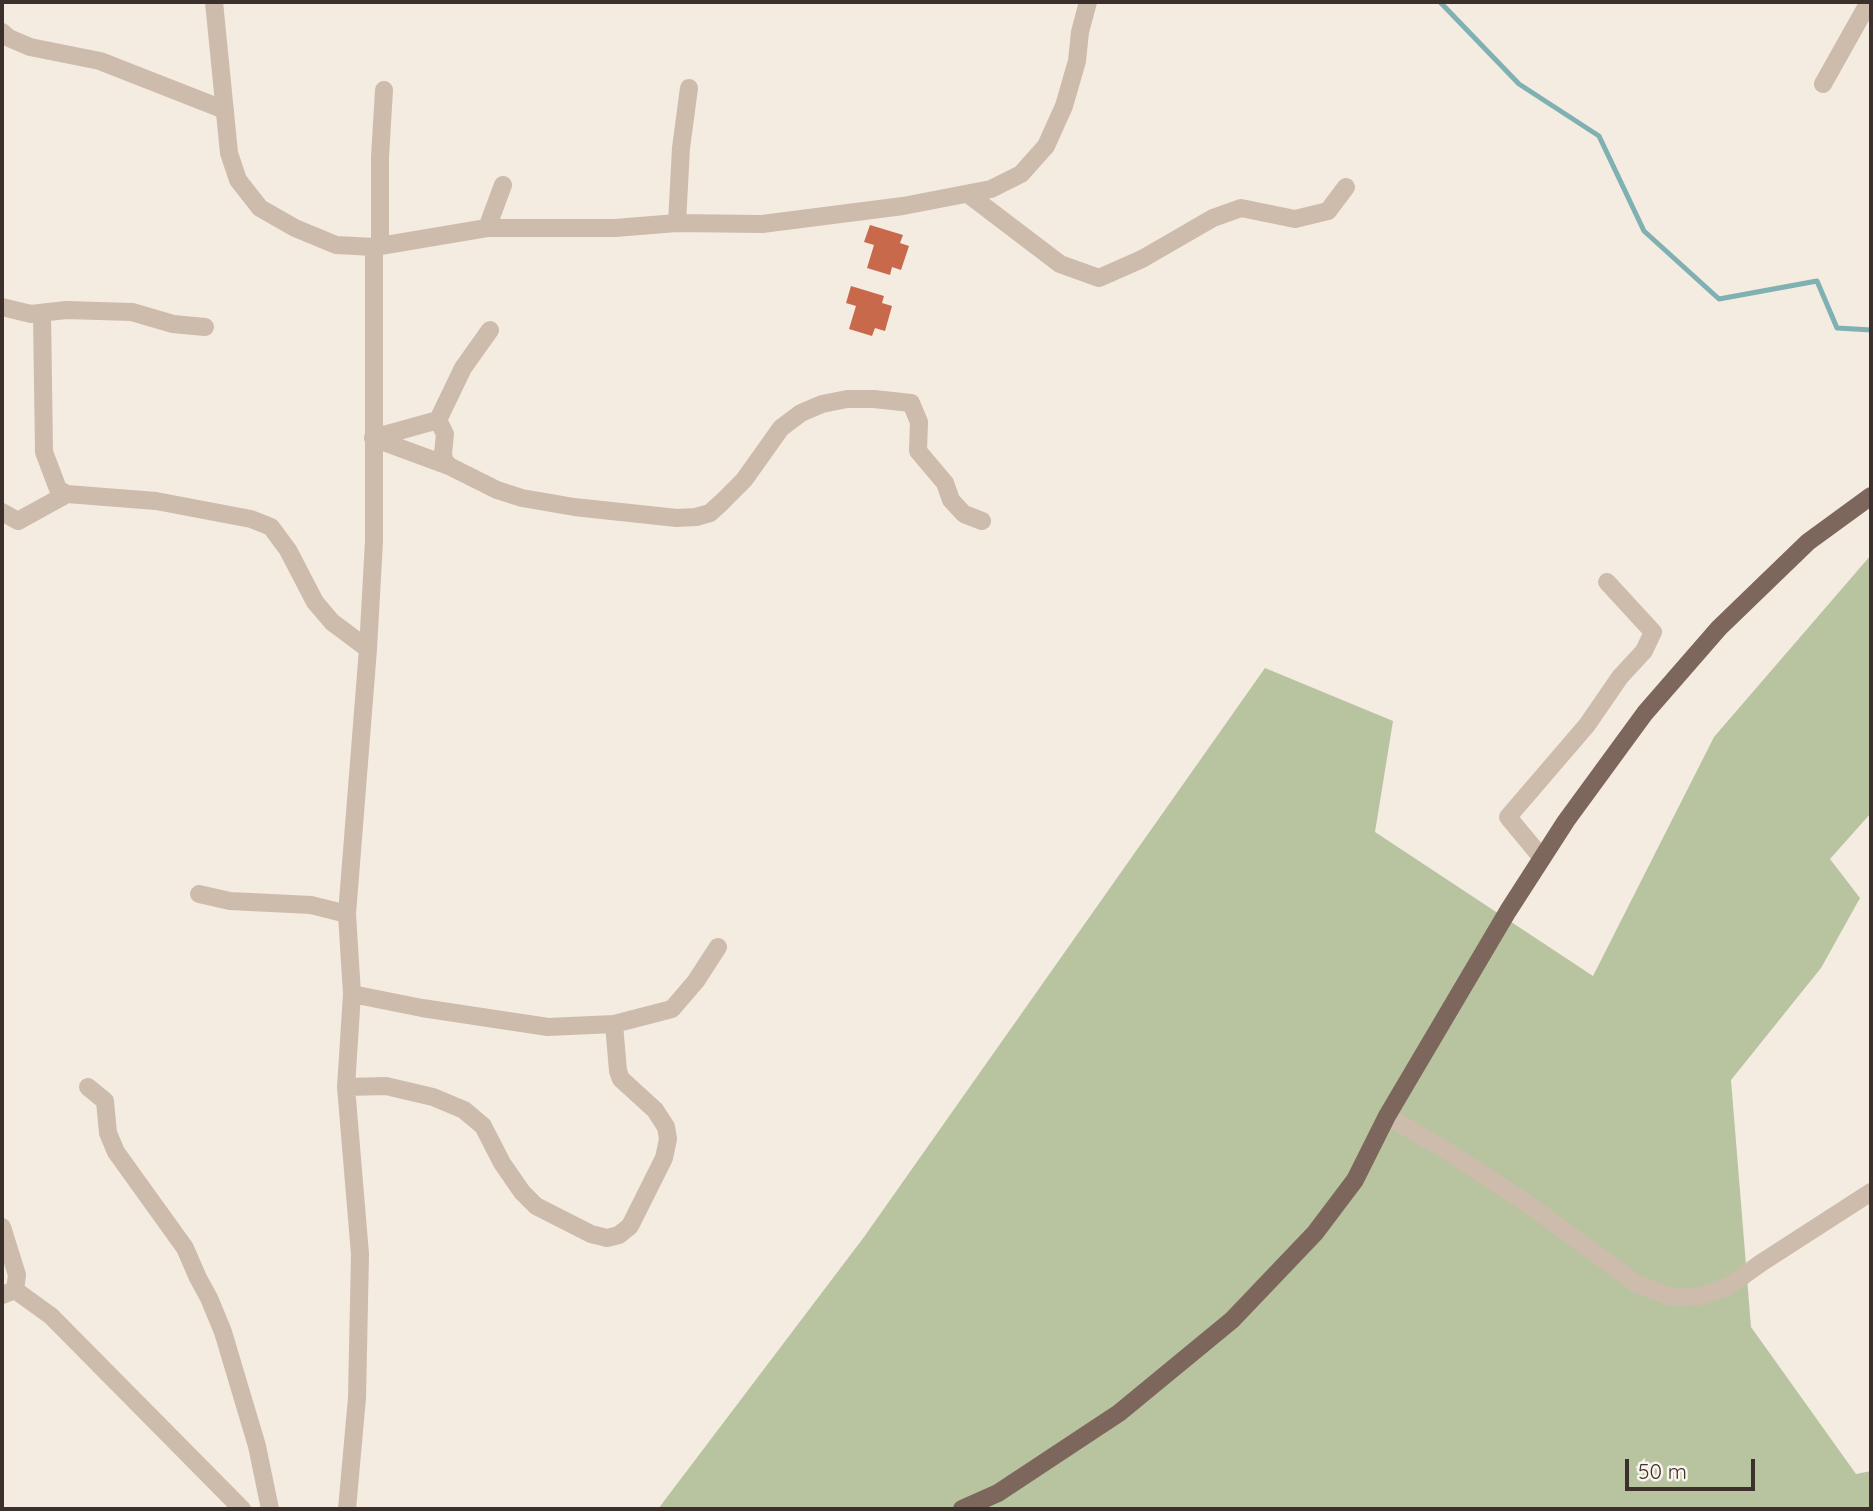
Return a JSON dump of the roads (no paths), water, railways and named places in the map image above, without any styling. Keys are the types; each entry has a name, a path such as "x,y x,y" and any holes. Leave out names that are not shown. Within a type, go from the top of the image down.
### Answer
{"main road":[{"path":"962,1509 998,1493 1119,1413 1232,1320 1323,1223 1355,1180 1387,1116 1501,922 1542,858 1645,713 1719,628 1808,542 1871,496"}],"street":[{"path":"214,2 229,153 238,180 260,208 295,228 337,245 377,246 487,228 615,228 677,223 762,224 903,206 991,189 1021,174 1046,146 1064,106 1077,61 1080,32 1088,2"},
{"path":"1823,85 1869,2"},
{"path":"2,32 30,47 100,61 225,110"},
{"path":"677,223 681,148 689,88"},
{"path":"347,1509 357,1398 360,1254 346,1087 352,994 347,914 369,649 374,541 377,246 384,90"},
{"path":"487,228 503,185"},
{"path":"968,194 1060,264 1099,278 1142,259 1213,218 1241,208 1295,219 1328,211 1346,187"},
{"path":"2,307 31,314 66,310 132,312 173,324 205,327"},
{"path":"42,313 44,452 58,489 67,494 156,501 251,519 271,527 288,550 316,602 332,622 369,649"},
{"path":"438,421 463,368 490,330"},
{"path":"373,438 449,466 496,490 522,498 574,507 677,518 696,517 710,513 722,502 744,480 780,428 801,413 822,404 846,399 874,398 911,403 919,422 918,451 944,483 951,500 964,514 982,521"},
{"path":"373,438 438,421"},
{"path":"438,421 445,435 443,453 449,466"},
{"path":"2,512 19,521 67,494"},
{"path":"1542,858 1508,817 1587,724 1620,677 1644,651 1653,632 1607,582"},
{"path":"199,894 230,901 310,905 347,914"},
{"path":"352,994 422,1008 548,1027 614,1024 672,1009 696,981 718,947"},
{"path":"346,1087 386,1086 433,1097 464,1111 483,1126 502,1163 522,1192 536,1206 591,1234 607,1238 619,1235 630,1226 664,1158 668,1139 666,1127 655,1111 621,1079 614,1024"},
{"path":"88,1087 105,1101 108,1133 116,1152 185,1248 209,1298 223,1332 257,1447 270,1509"},
{"path":"1387,1116 1525,1202 1637,1284 1671,1297 1701,1296 1729,1286 1871,1192"},
{"path":"2,1227 16,1275 6,1288 51,1316 242,1509"}],"waterway":[{"path":"1440,2 1519,84 1599,136 1644,231 1719,299 1817,281 1837,328 1871,330"}]}
